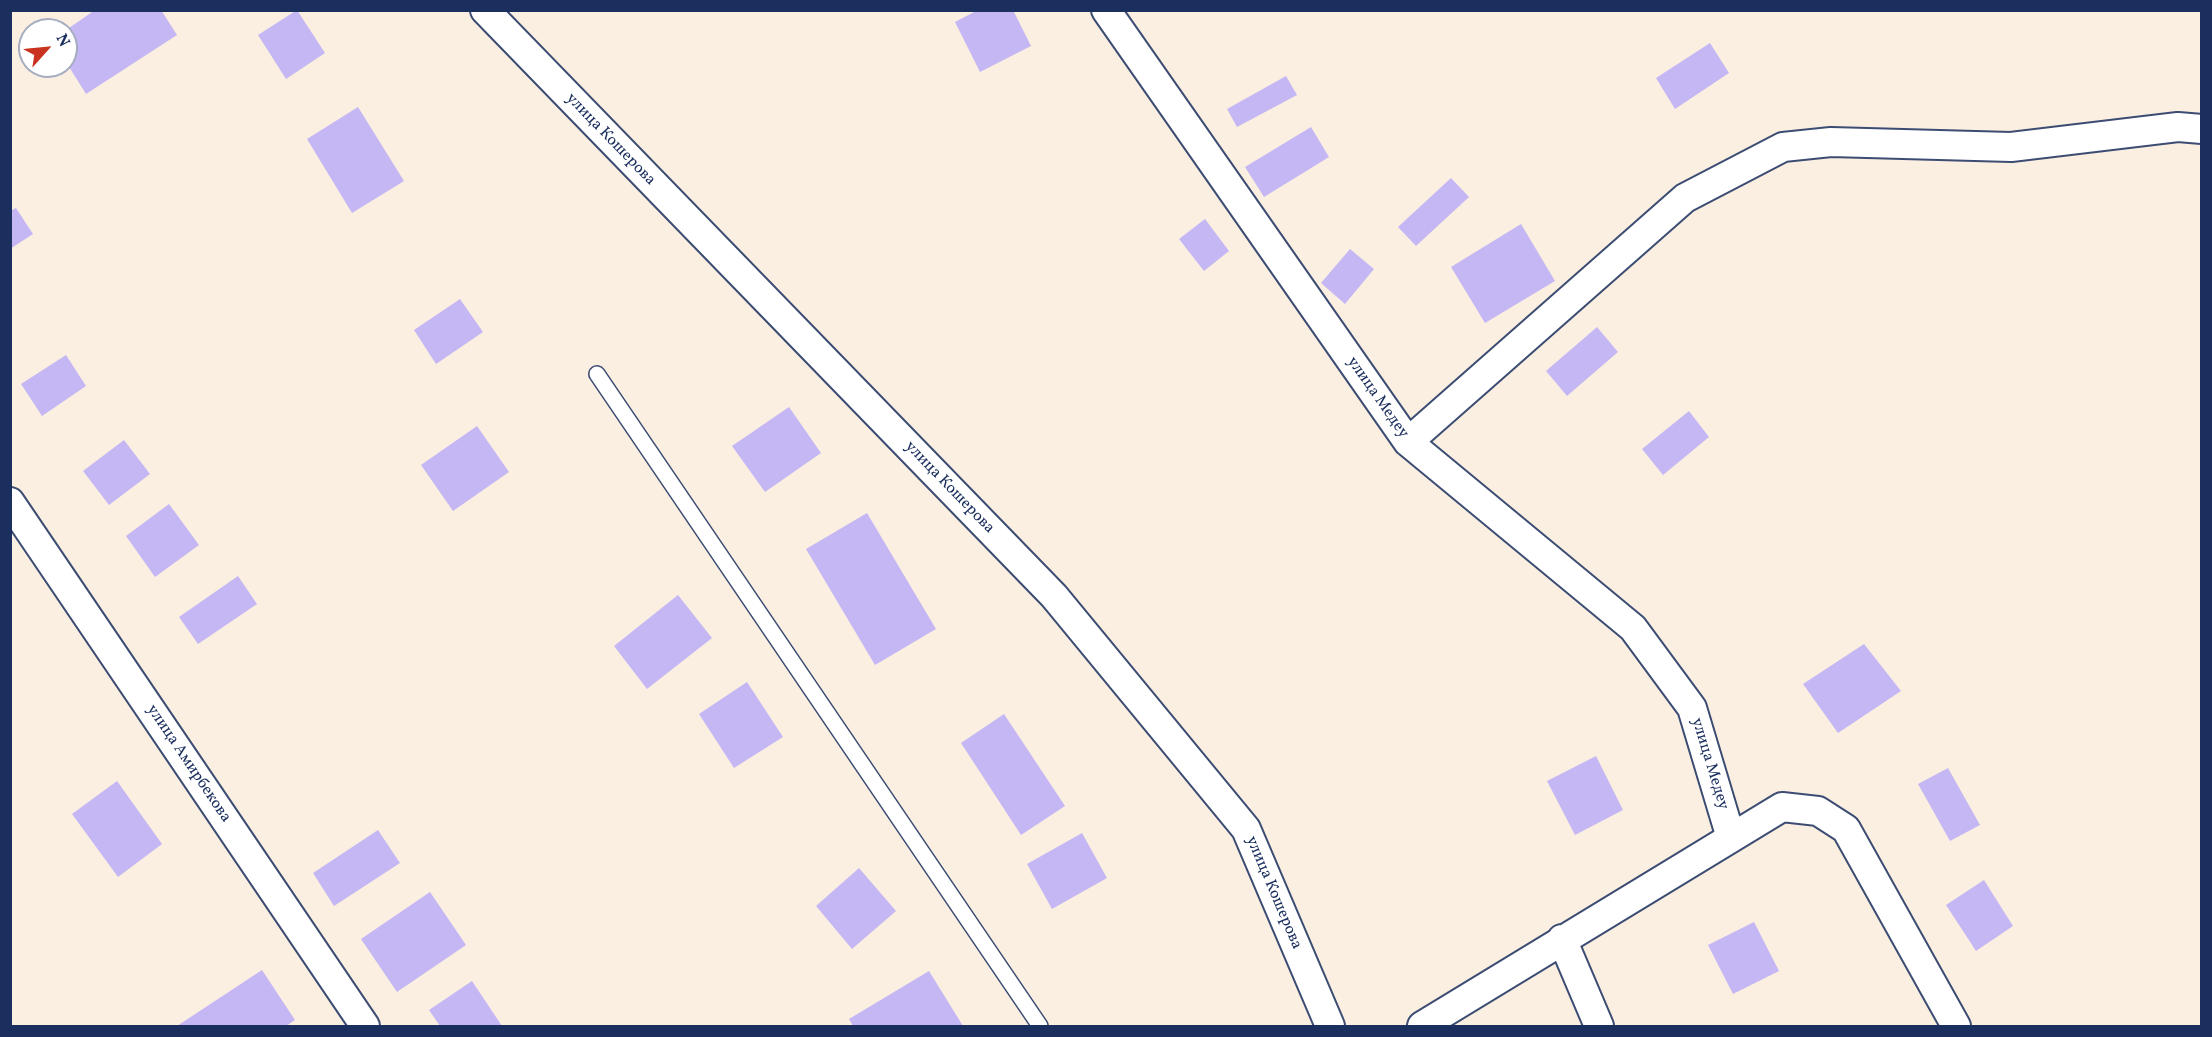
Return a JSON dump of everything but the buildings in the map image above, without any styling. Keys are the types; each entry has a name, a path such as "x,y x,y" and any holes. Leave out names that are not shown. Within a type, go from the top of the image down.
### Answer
{"street":[{"name":"улица Кошерова","path":"485,10 1054,596 1246,829 1328,1026"},
{"name":"улица Медеу","path":"1106,10 1408,442 1633,628 1692,708 1731,838"},
{"path":"1408,442 1685,198 1783,147 1831,142 2011,147 2178,127 2202,129"},
{"name":"улица Амирбекова","path":"10,502 365,1026"},
{"path":"1422,1026 1782,807 1818,811 1846,829 1956,1026"},
{"path":"1562,939 1599,1026"}],"lane":[{"path":"597,374 1040,1026"}]}
